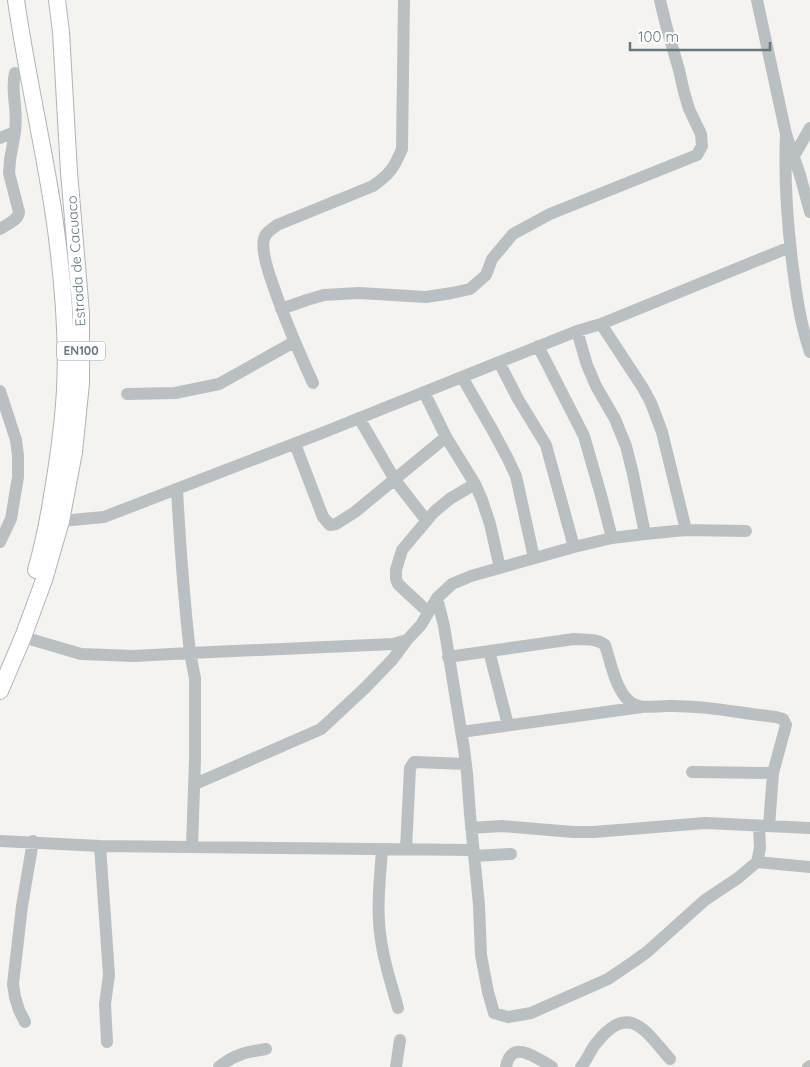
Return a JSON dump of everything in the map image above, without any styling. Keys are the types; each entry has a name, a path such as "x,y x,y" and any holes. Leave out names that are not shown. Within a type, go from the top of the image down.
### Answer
{"main road":[{"name":"Estrada de Cacuaco","path":"0,668 24,609 38,564 48,520 60,441 65,390 64,300 54,220 16,0"},
{"name":"Estrada de Cacuaco","path":"0,691 44,580 61,520 74,452 81,383 81,313 69,172 61,32 56,0"}],"street":[{"path":"313,382 281,309 268,271 264,254 264,239 268,232 277,225 373,186 395,166 402,149 404,0"},
{"path":"281,309 307,300 331,295 359,293 426,297 470,288 486,275 492,259 513,234 550,214 697,155 702,146 701,134 689,109 660,0"},
{"path":"757,0 786,134 810,212"},
{"path":"0,229 19,216 9,173 16,132 16,108 13,94 15,73"},
{"path":"794,156 810,128"},
{"path":"0,138 16,132"},
{"path":"786,134 785,179 790,247 799,308 810,352"},
{"path":"61,520 104,518 295,444 538,346 601,324 790,247"},
{"path":"799,308 810,321"},
{"path":"601,324 651,403 662,432 686,530"},
{"path":"577,331 587,365 596,386 615,419 626,446 645,534"},
{"path":"127,394 175,393 218,384 294,342"},
{"path":"538,346 584,436 612,538"},
{"path":"500,362 518,399 546,445 574,547"},
{"path":"462,377 516,476 534,558"},
{"path":"0,391 16,440 18,477 11,519 0,542"},
{"path":"424,392 446,437 475,484 488,518 500,568"},
{"path":"359,418 395,480 426,520"},
{"path":"295,444 323,517 330,525 336,524 355,512 446,437"},
{"path":"428,612 396,580 396,570 402,550 434,512 451,498 475,484"},
{"path":"177,490 184,605 194,678 195,760 192,846"},
{"path":"194,784 321,729 393,659 421,624 437,598 452,584 471,576 612,538 686,530 746,531"},
{"path":"437,598 444,626 462,732 479,905 481,954 494,1013 508,1017 531,1013 608,979 648,952 705,900 738,878 757,862 773,773 786,726 783,719 776,717 681,705 642,707 462,732"},
{"path":"23,637 80,654 134,656 393,644 408,640"},
{"path":"448,657 574,639 595,640 605,645 615,681 628,701 642,707"},
{"path":"489,651 508,725"},
{"path":"406,849 410,768 412,764 414,762 466,764"},
{"path":"692,772 773,773"},
{"path":"471,828 502,826 573,832 705,823 810,828"},
{"path":"0,841 100,846 406,849 511,854"},
{"path":"25,1022 19,1010 13,984 22,906 33,842"},
{"path":"100,846 109,975 105,1004 108,1042"},
{"path":"382,850 378,905 379,925 381,941 398,1008"},
{"path":"757,862 810,866"},
{"path":"582,1067 596,1042 608,1030 621,1022 631,1022 640,1027 670,1059"},
{"path":"396,1067 400,1040"},
{"path":"219,1067 242,1053 266,1049"},
{"path":"506,1067 508,1059 512,1054 518,1052 534,1056 552,1067"}]}
